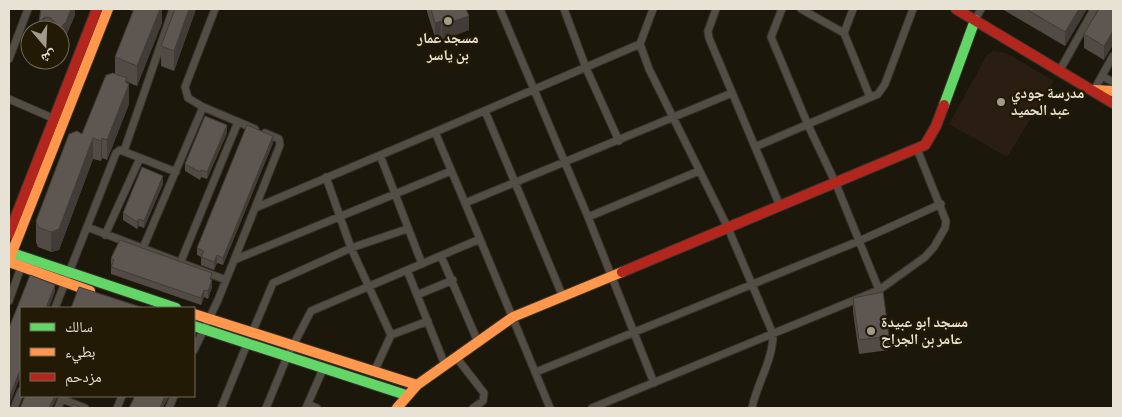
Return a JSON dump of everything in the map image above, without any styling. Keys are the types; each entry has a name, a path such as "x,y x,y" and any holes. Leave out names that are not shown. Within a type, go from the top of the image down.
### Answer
{"main road":[{"path":"9,257 59,121 97,9"},
{"path":"9,234 108,9"},
{"path":"956,9 1113,103"},
{"path":"397,408 406,395 417,385 513,317 917,150 932,137 974,20"},
{"path":"1094,90 1113,91"},
{"path":"9,257 21,267 172,307"},
{"path":"9,257 68,278 104,296"},
{"path":"201,325 252,333 417,385"},
{"path":"201,325 247,344 406,395"}],"street":[{"path":"9,59 28,9"},
{"path":"124,151 173,9"},
{"path":"195,346 201,325 226,280 280,141 203,107 188,98 185,87 215,9"},
{"path":"500,9 588,217 654,383"},
{"path":"564,9 586,68 619,141"},
{"path":"654,9 640,44 649,69 728,228 773,334 773,345 768,363 752,408"},
{"path":"716,9 708,31 780,206"},
{"path":"782,9 771,37 808,125 836,184 879,290"},
{"path":"801,9 844,33 870,97"},
{"path":"844,33 853,9"},
{"path":"755,147 878,94 885,84 913,9"},
{"path":"974,20 980,9"},
{"path":"1060,70 1094,9"},
{"path":"255,208 534,91 640,44"},
{"path":"1094,90 1113,56"},
{"path":"1102,76 1113,82"},
{"path":"465,203 516,184 732,93"},
{"path":"9,99 59,121"},
{"path":"143,248 203,107"},
{"path":"485,111 563,297"},
{"path":"181,261 238,122"},
{"path":"435,132 550,408"},
{"path":"592,408 879,290 924,257 934,247 945,228 946,221 941,204 917,150"},
{"path":"55,307 116,153 124,151 176,172"},
{"path":"380,155 422,264"},
{"path":"105,235 140,158"},
{"path":"234,260 451,171"},
{"path":"588,217 699,171"},
{"path":"326,177 351,248 391,335"},
{"path":"536,372 859,241 941,204"},
{"path":"87,227 181,261 226,280"},
{"path":"252,333 273,283 351,248 407,229"},
{"path":"266,408 287,357 311,311 480,239"},
{"path":"441,256 453,280 478,342"},
{"path":"9,301 21,267"},
{"path":"407,270 445,365"},
{"path":"417,294 453,280"},
{"path":"374,372 391,335 428,321"},
{"path":"221,408 247,344"},
{"path":"456,357 484,393 483,401 473,408"},
{"path":"317,408 307,406 323,369"},
{"path":"14,408 20,393"},
{"path":"58,408 62,397 85,408"}],"shaded area":[{"name":"مدرسة جودي عبد الحميد","path":"993,51 1006,53 1054,81 1007,157 949,124 987,55"}],"building":[{"path":"41,9 71,9 67,20 53,20 45,17 39,20"},
{"path":"134,9 160,9 137,66 115,57"},
{"path":"175,9 189,9 174,51 161,46"},
{"path":"431,9 466,9 469,16 442,25 441,21 435,23"},
{"path":"1026,9 1079,9 1065,32"},
{"path":"1099,9 1113,9 1113,31 1104,46 1084,34"},
{"path":"113,73 127,78 125,82 129,84 107,140 102,138 101,141 93,138 59,229 51,232 38,227 36,221 69,134 77,131 82,134 106,75"},
{"path":"205,116 227,125 207,172 201,170 200,172 185,164"},
{"path":"247,125 273,136 223,258 217,255 214,262 201,257 204,251 197,248"},
{"path":"142,167 163,176 144,221 139,219 137,222 123,213"},
{"path":"120,240 212,273 210,279 212,280 208,291 204,290 201,298 111,267 114,260 111,258"},
{"path":"30,275 55,285 46,307 20,307 20,370 9,398 9,328"},
{"path":"79,287 141,307 71,307"},
{"name":"مسجد ابو عبيدة عامر بن الجراح","path":"883,292 889,336 859,340 853,298"},
{"path":"25,397 54,397 49,408 20,408"},
{"path":"134,397 165,397 160,408 129,408"},
{"path":"73,404 82,408 71,408"}],"traffic: fast":[{"path":"944,105 975,20"},
{"path":"9,252 173,307"},
{"path":"195,326 406,395"}],"traffic: slow":[{"path":"9,260 108,9"},
{"path":"1094,90 1113,91"},
{"path":"9,262 90,291"},
{"path":"397,408 417,385 513,317 622,272"},
{"path":"195,314 417,385"}],"traffic: jam":[{"path":"9,234 97,9"},
{"path":"956,9 1113,103"},
{"path":"622,272 925,145 936,126 944,105"}],"place":[{"name":"مسجد عمار بن ياسر","path":"448,21"},
{"name":"مدرسة جودي عبد الحميد","path":"1001,102"},
{"name":"مسجد ابو عبيدة عامر بن الجراح","path":"871,331"}]}
